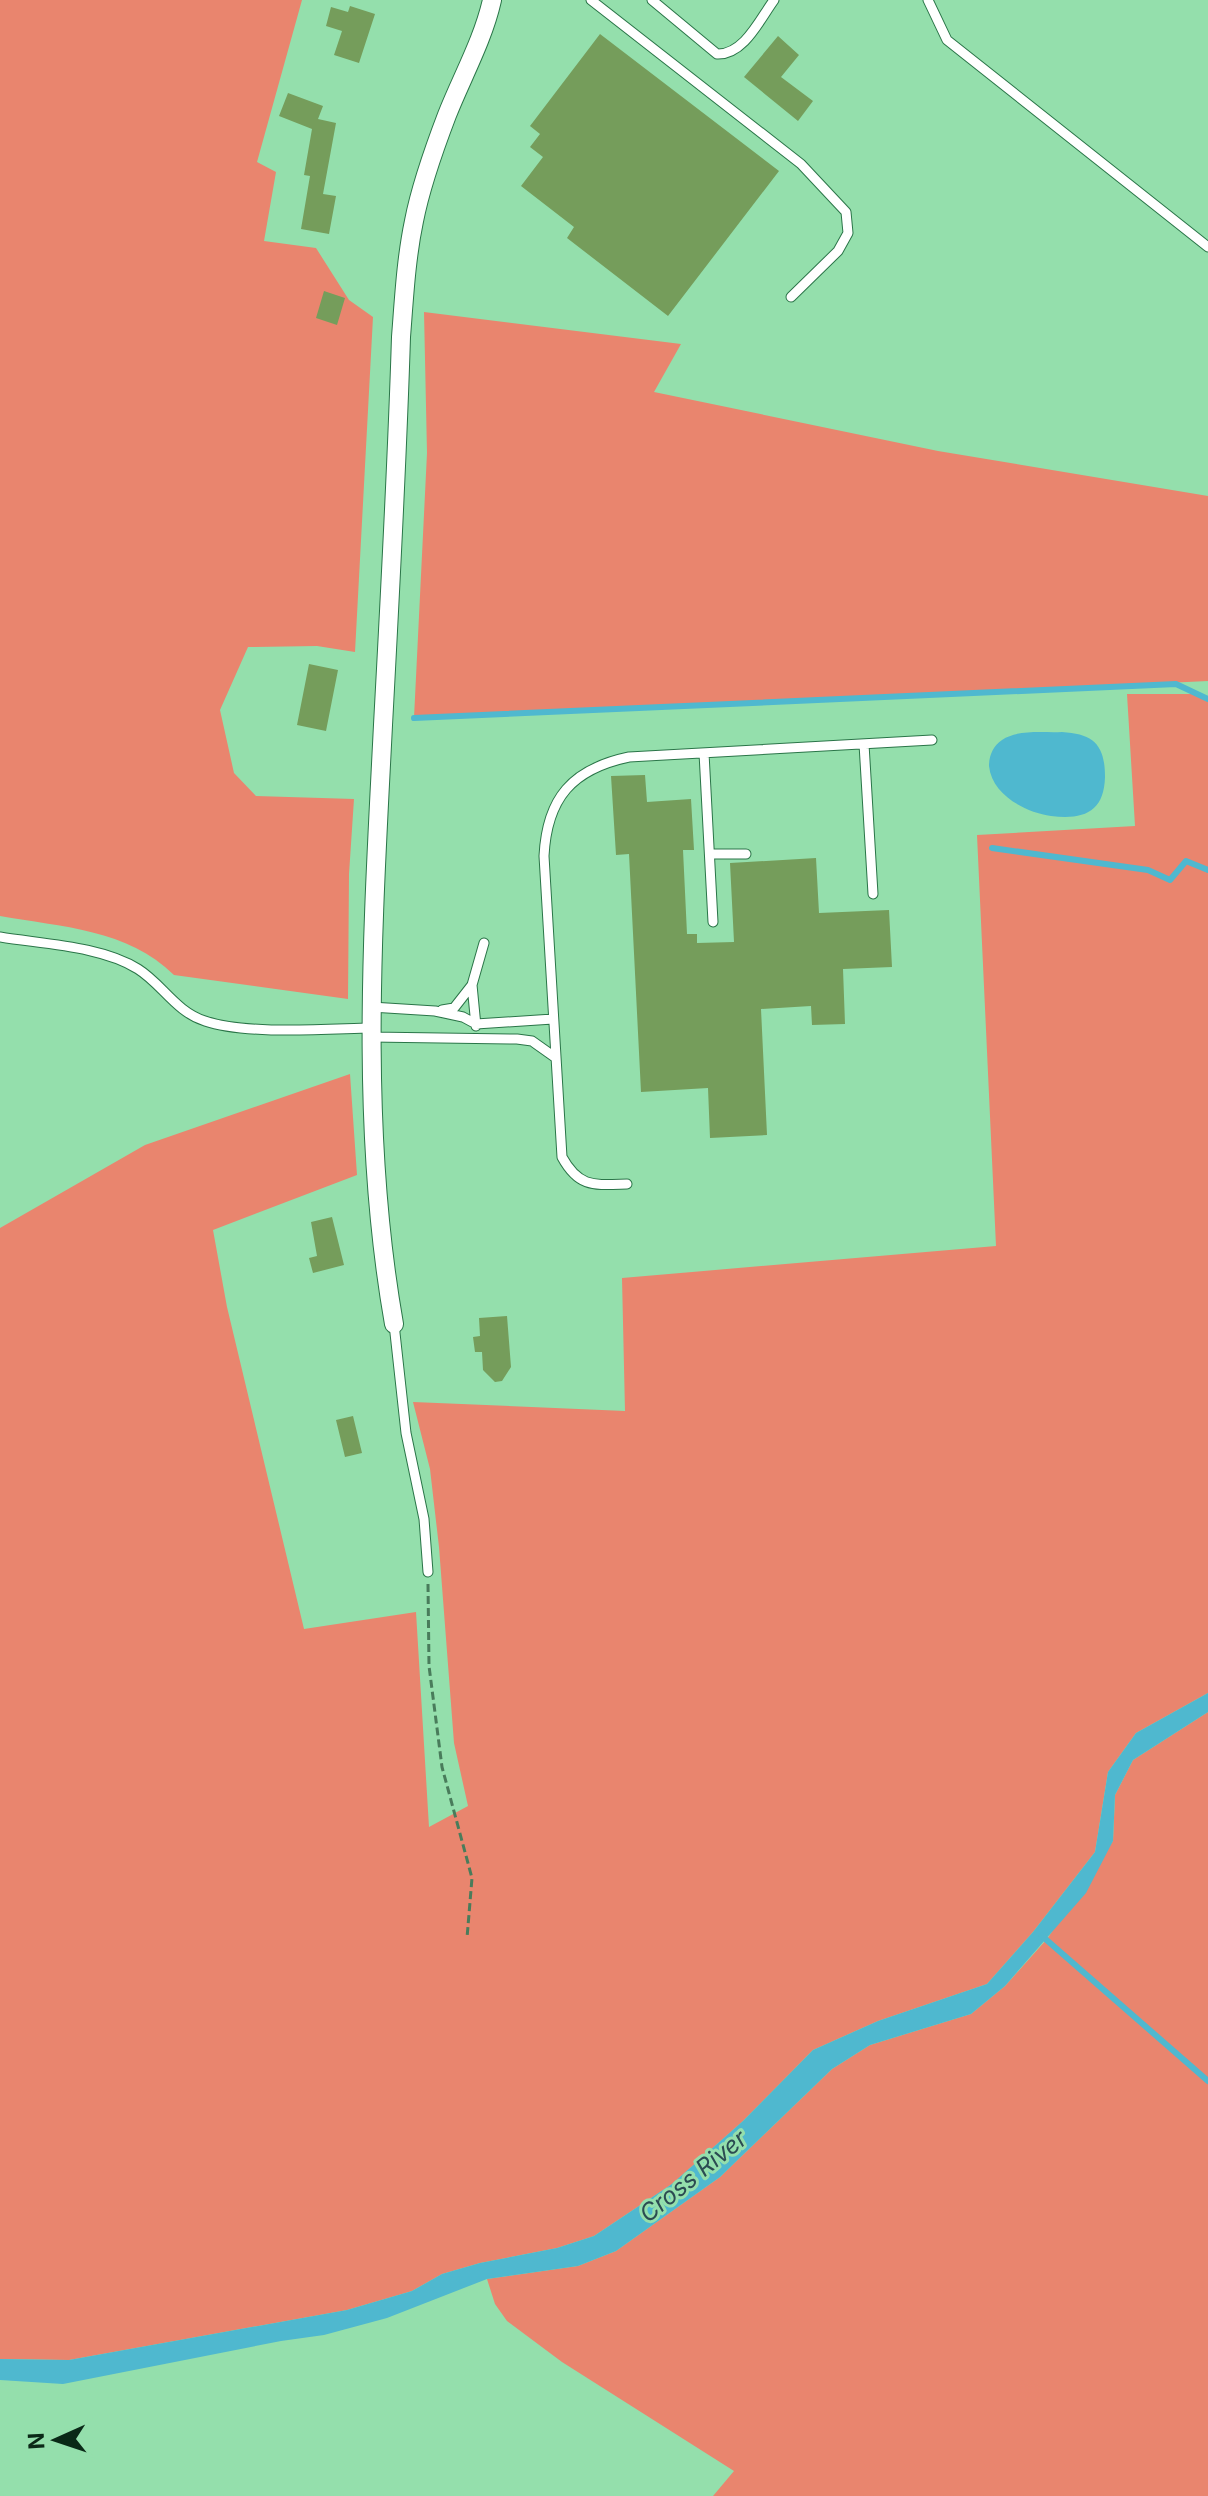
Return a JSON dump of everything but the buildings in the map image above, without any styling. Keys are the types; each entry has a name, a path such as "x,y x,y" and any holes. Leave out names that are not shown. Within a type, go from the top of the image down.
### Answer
{"street":[{"path":"394,1324 383,1260 373,1115 371,1007 406,275 421,192 492,0"}],"lane":[{"path":"591,0 801,164 846,212 848,233 838,251 791,297"},
{"path":"652,0 717,54 724,54 743,43 774,0"},
{"path":"928,0 947,40 1208,247"},
{"path":"627,1184 596,1185 583,1182 570,1172 562,1157 544,856 546,829 560,799 585,771 629,757 932,740"},
{"path":"864,744 873,894"},
{"path":"704,753 713,922"},
{"path":"710,854 746,854"},
{"path":"0,937 119,960 140,970 186,1012 215,1024 532,1041 556,1058"},
{"path":"477,1037 472,985 484,943"},
{"path":"435,1011 454,1008 472,985"},
{"path":"371,1007 435,1011 463,1017 476,1024 553,1019"},
{"path":"394,1324 406,1433 424,1519 428,1572"}],"path":[{"path":"428,1572 429,1666 442,1767 472,1878 467,1938"}],"shaded area":[{"path":"0,0 302,0 257,162 276,172 264,241 316,248 349,300 373,317 355,652 317,646 248,647 220,710 234,773 256,796 354,799 349,874 348,999 174,975 156,960 115,939 70,927 0,916"},
{"path":"424,312 681,344 654,392 938,451 1208,496 1208,681 414,718 427,453"},
{"path":"1127,694 1197,694 1208,699 1208,1693 1136,1733 1108,1772 1095,1852 1033,1932 987,1984 878,2021 813,2050 743,2121 672,2184 594,2236 557,2248 442,2274 412,2291 347,2310 69,2360 0,2359 0,1228 145,1145 350,1074 357,1175 213,1230 227,1307 304,1629 416,1612 429,1827 468,1806 454,1743 430,1469 413,1402 625,1411 622,1278 996,1246 977,835 1135,826"},
{"path":"1208,1712 1208,2496 713,2496 734,2471 562,2362 507,2321 495,2304 487,2279 578,2266 616,2251 720,2177 832,2069 870,2045 971,2014 1005,1986 1047,1939 1113,1841 1115,1795 1133,1760"}],"water":[{"path":"1062,732 1090,739 1096,743 1103,757 1105,777 1101,798 1090,811 1073,817 1031,811 1011,800 996,785 989,766 994,748 1008,737 1023,733"},
{"name":"Cross River","path":"1208,1693 1208,1712 1133,1760 1115,1795 1113,1841 1086,1893 1005,1986 971,2014 870,2045 832,2069 720,2177 616,2251 578,2266 487,2279 387,2318 324,2335 63,2384 0,2380 0,2359 69,2360 347,2310 412,2291 442,2274 557,2248 594,2236 672,2184 743,2121 813,2050 878,2021 987,1984 1033,1932 1095,1852 1108,1772 1136,1733"}],"waterway":[{"path":"414,718 1176,684 1208,699"},
{"path":"992,848 1148,870 1170,880 1186,861 1208,870"},
{"path":"1042,1936 1208,2081"}]}
